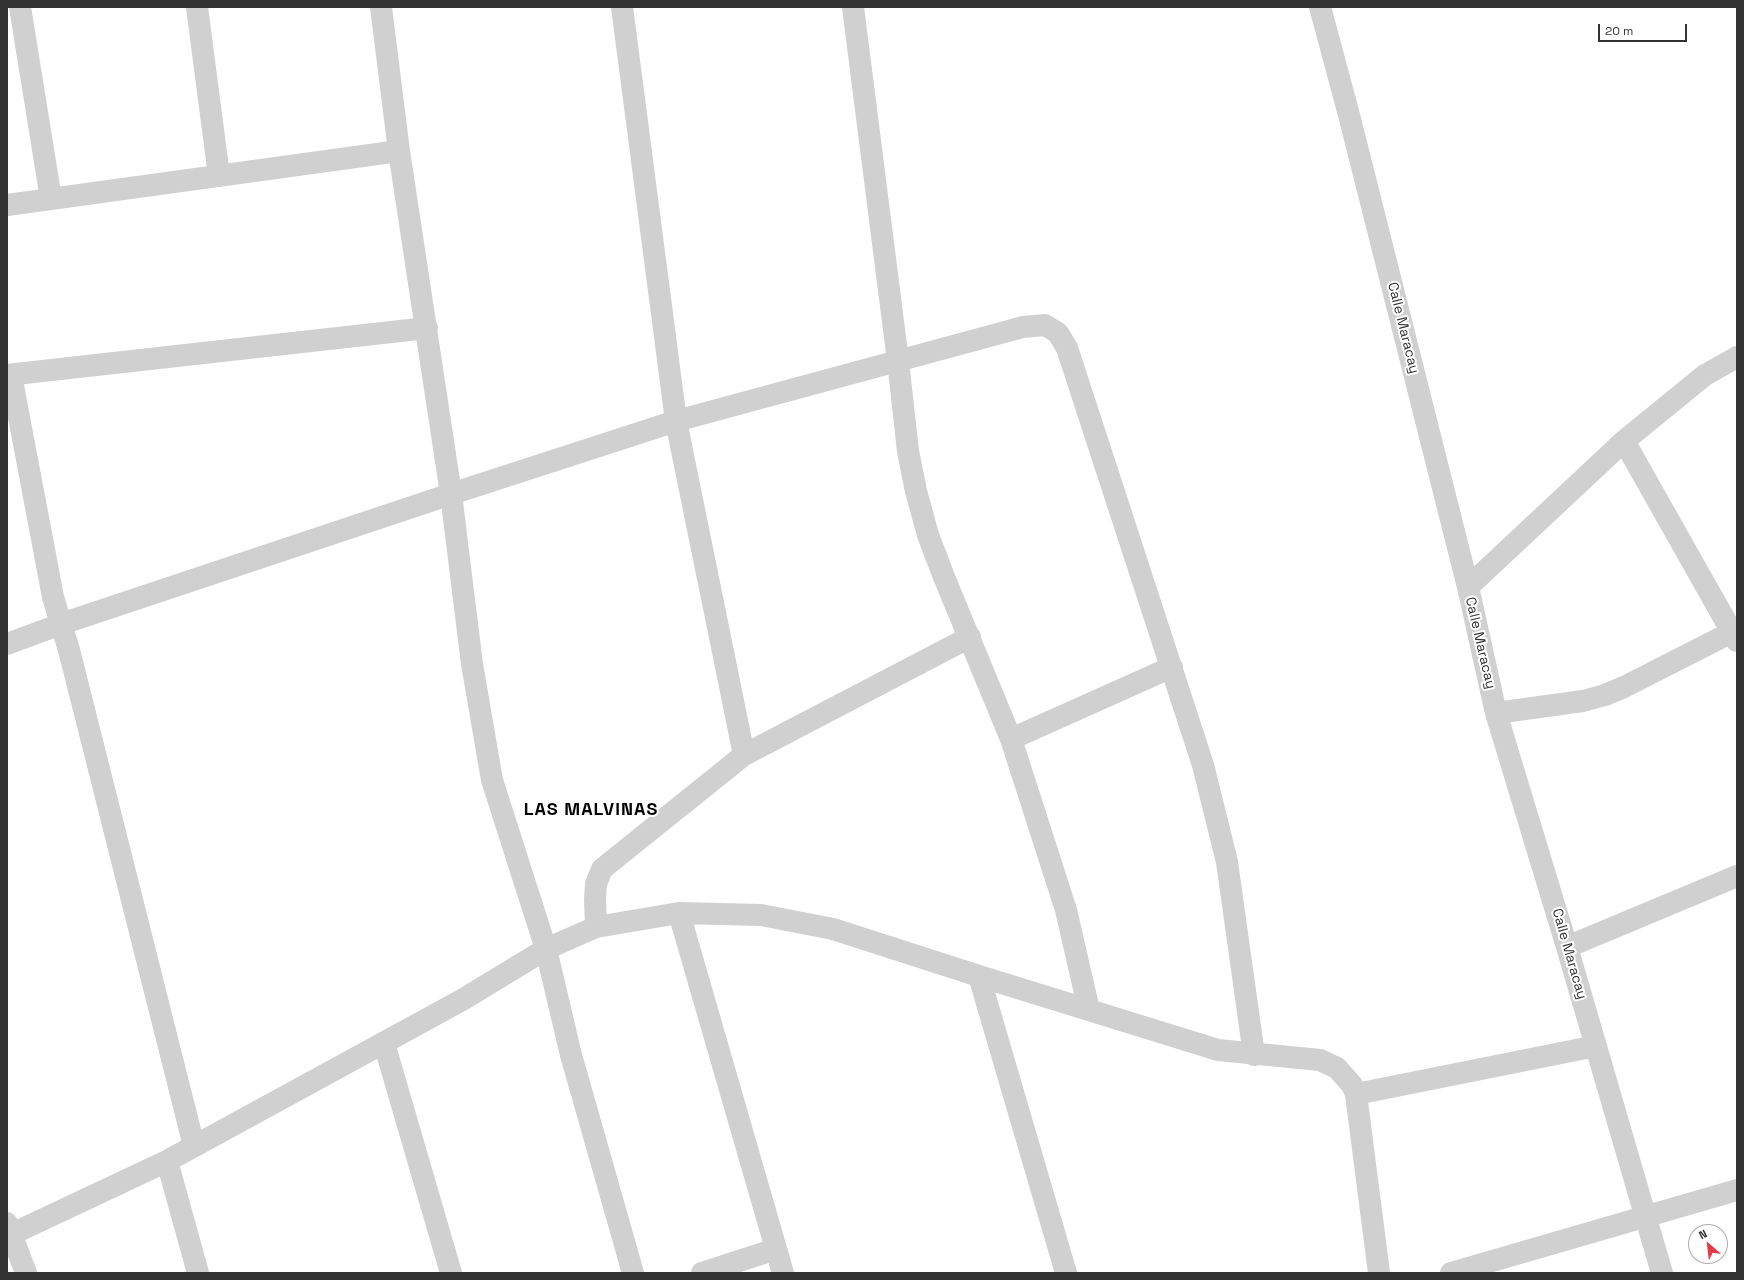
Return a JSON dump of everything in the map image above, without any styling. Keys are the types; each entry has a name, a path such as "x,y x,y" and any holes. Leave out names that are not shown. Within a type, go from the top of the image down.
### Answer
{"street":[{"path":"20,7 51,198"},
{"path":"197,7 219,176"},
{"path":"382,7 399,151 451,494 472,664 492,780 546,949 571,1055 633,1273"},
{"path":"622,7 676,422 744,755"},
{"path":"853,7 908,451 916,491 928,535 1011,739 1066,910 1090,1010"},
{"name":"Calle Maracay","path":"1320,7 1351,122 1468,587 1496,713 1567,947 1662,1273"},
{"path":"7,205 399,151"},
{"path":"7,644 61,624 451,494 676,422 1023,327 1045,325 1058,333 1067,348 1203,764 1227,862 1254,1055"},
{"path":"194,1146 53,597 9,375 427,328"},
{"path":"1468,587 1624,441 1705,375 1737,357"},
{"path":"1496,713 1583,701 1605,695 1735,636 1624,441"},
{"path":"596,927 596,884 602,869 744,755 970,637"},
{"path":"1011,739 1172,668"},
{"path":"1567,947 1737,876"},
{"path":"679,913 783,1273"},
{"path":"26,1273 10,1228 167,1161 462,1000 546,949 596,927 679,913 761,915 833,929 978,976 1218,1050 1254,1055 1320,1060 1337,1068 1352,1084 1356,1094 1379,1273"},
{"path":"978,976 1066,1273"},
{"path":"384,1042 451,1273"},
{"path":"1356,1094 1596,1046"},
{"path":"167,1161 198,1273"},
{"path":"1451,1273 1645,1218 1737,1190"},
{"path":"702,1273 776,1249"}],"district":[{"name":"LAS MALVINAS","path":"591,810"}]}
